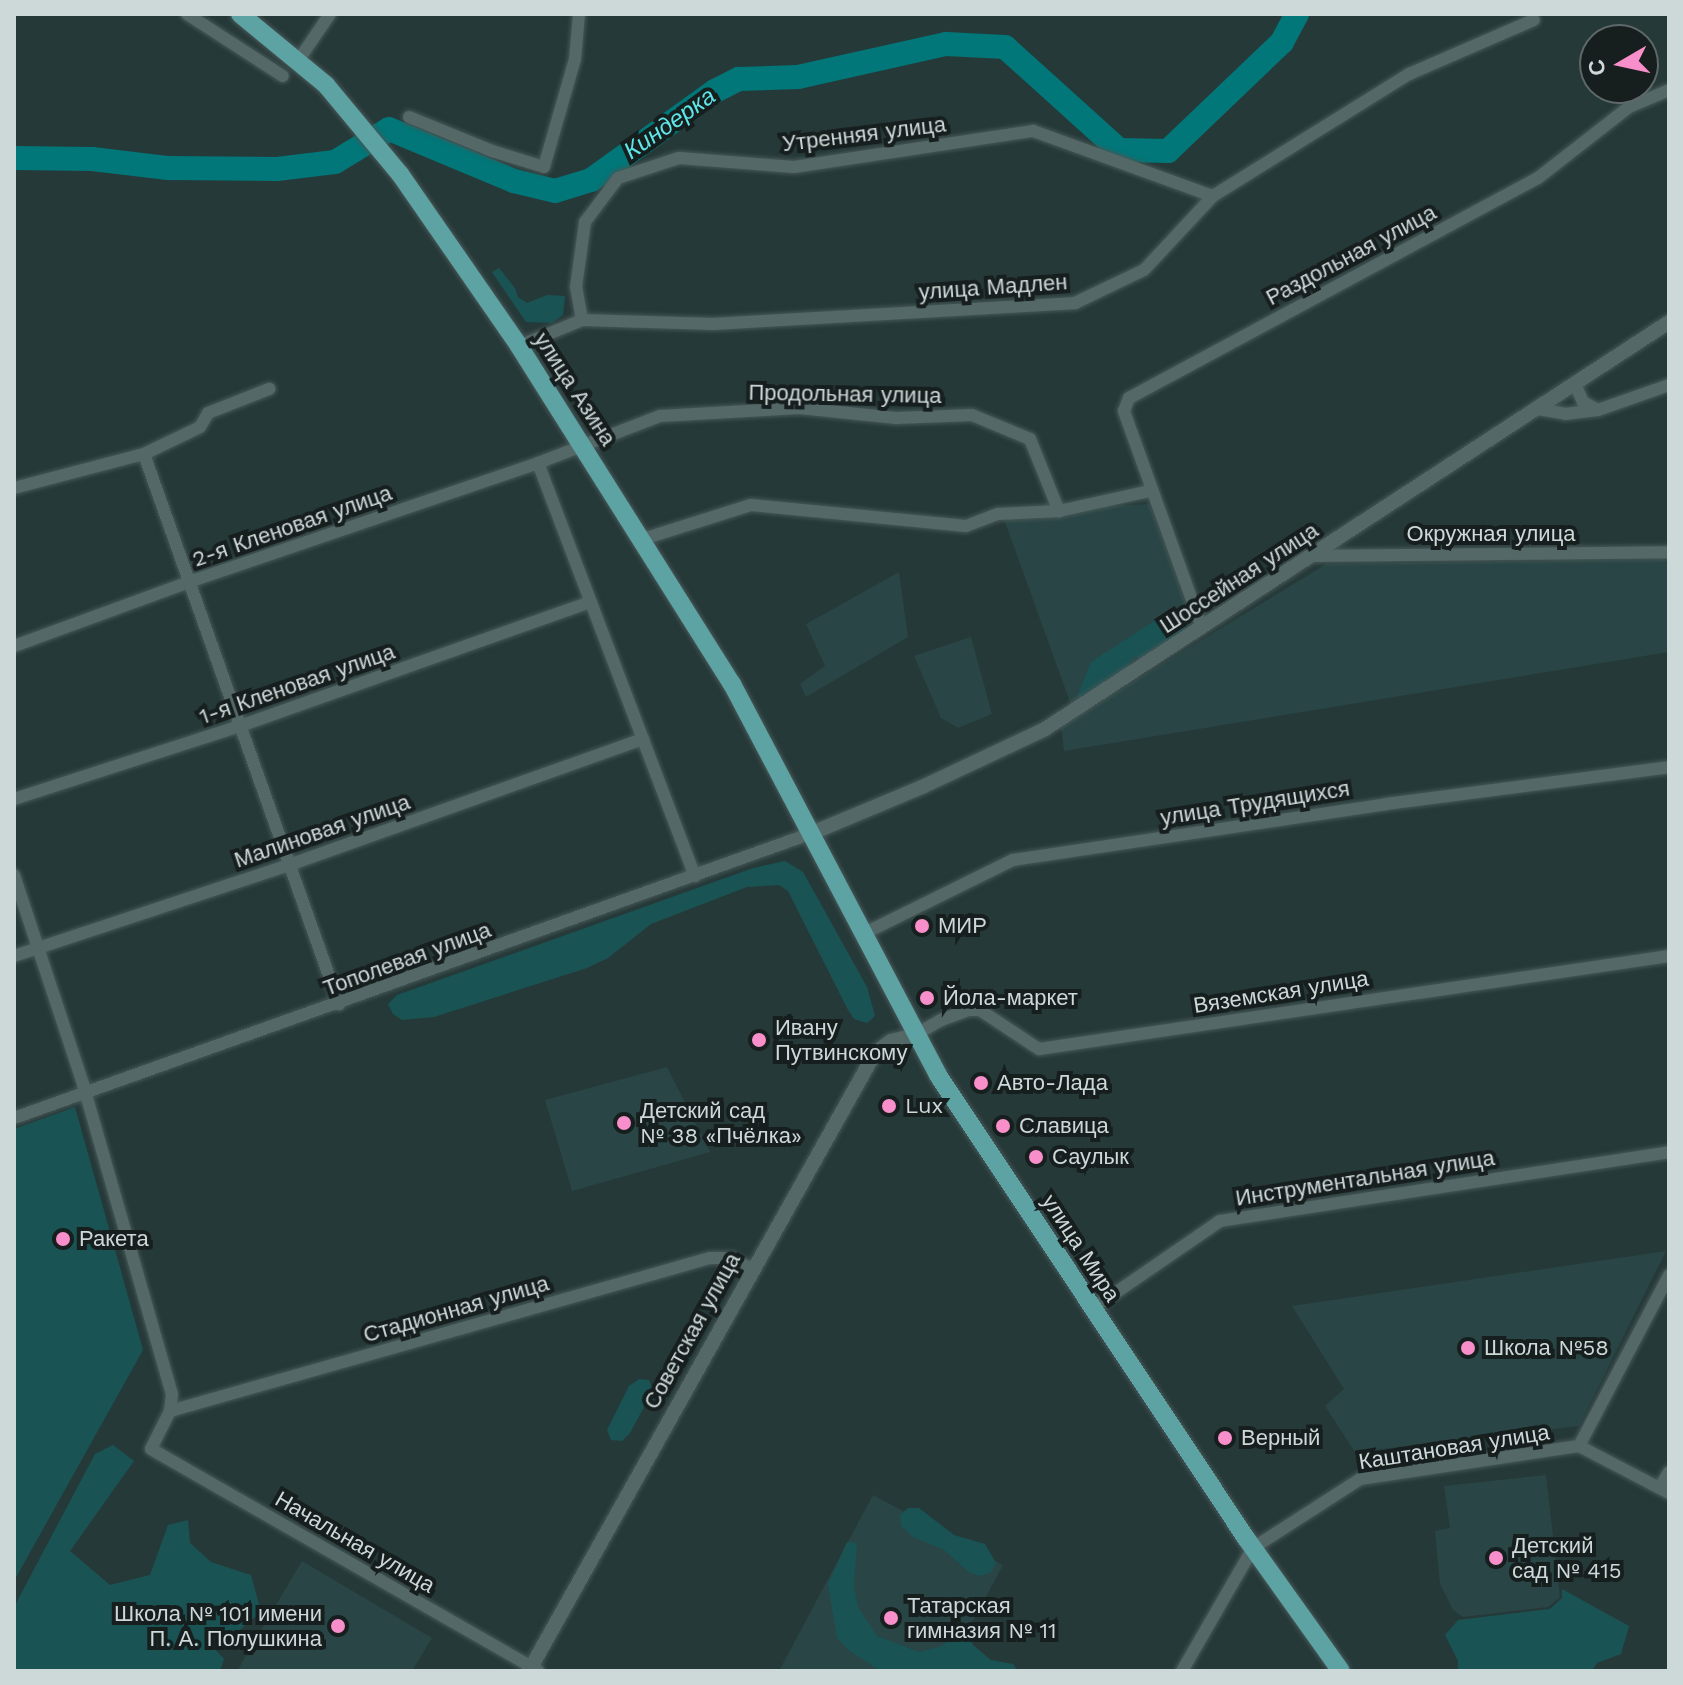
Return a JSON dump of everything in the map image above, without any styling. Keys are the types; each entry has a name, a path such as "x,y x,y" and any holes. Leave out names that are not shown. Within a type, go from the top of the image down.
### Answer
{"main road":[{"name":"улица Азина","path":"240,14 326,85 400,174 519,346 643,539 732,684 812,833"},
{"name":"улица Мира","path":"812,833 915,1035 1092,1309 1253,1548 1341,1671"}],"street":[{"path":"187,14 283,76"},
{"path":"298,61 330,14"},
{"path":"409,117 492,151 544,167 575,59 579,14"},
{"name":"улица Мадлен","path":"519,346 582,320 714,324 1075,303 1144,270 1213,196 1409,74 1534,20"},
{"name":"Раздольная улица","path":"1202,628 1150,491 1124,411 1129,398 1538,178 1629,107 1669,90"},
{"name":"Утренняя улица","path":"582,320 576,287 585,222 618,178 679,158 794,167 1033,131 1213,196"},
{"name":"Шоссейная улица","path":"812,833 922,787 1045,729 1669,322"},
{"path":"1575,384 1583,402 1598,410"},
{"path":"1538,409 1565,414 1598,410 1669,385"},
{"path":"14,488 144,454 200,427 208,413 269,389"},
{"name":"Продольная улица","path":"582,443 660,416 800,408 896,418 972,415 1030,439 1059,511"},
{"name":"2-я Кленовая улица","path":"14,646 189,582 538,463 582,443"},
{"path":"144,454 339,1004"},
{"path":"538,463 695,876"},
{"path":"643,539 751,505 966,526 998,514 1059,511 1150,491"},
{"name":"Окружная улица","path":"1314,556 1669,552"},
{"name":"1-я Кленовая улица","path":"14,799 240,726 591,602"},
{"name":"Малиновая улица","path":"14,956 289,865 643,739"},
{"name":"улица Трудящихся","path":"863,934 1013,860 1386,804 1669,767"},
{"name":"Тополевая улица","path":"14,1118 812,833"},
{"path":"14,875 84,1094 172,1394 170,1411"},
{"name":"Вяземская улица","path":"915,1035 941,1020 969,1010 980,1010 1039,1049 1669,956"},
{"name":"Советская улица","path":"533,1670 752,1269 875,1053 891,1041 915,1035"},
{"name":"Инструментальная улица","path":"1092,1309 1220,1221 1669,1152"},
{"name":"Стадионная улица","path":"170,1411 710,1258 731,1258 752,1269"},
{"path":"1579,1446 1669,1275"},
{"name":"Начальная улица","path":"170,1411 151,1449 533,1670"},
{"name":"Каштановая улица","path":"1253,1548 1360,1479 1579,1446 1664,1490"},
{"path":"1664,1490 1669,1472"},
{"path":"1182,1671 1253,1548"}],"shaded area":[{"path":"499,268 515,288 518,297 527,303 547,295 565,296 563,315 552,323 526,322 492,272"},
{"path":"1150,504 1194,627 1071,705 1001,511"},
{"path":"1669,559 1669,652 1064,751 1061,726 1326,564"},
{"path":"899,572 908,637 806,697 800,684 825,666 806,624"},
{"path":"1171,610 1185,610 1185,635 1143,659 1135,657 1112,682 1076,699 1091,662"},
{"path":"971,637 992,714 958,728 941,718 914,656"},
{"path":"785,861 803,872 867,987 875,1016 867,1023 854,1019 848,1010 788,891 779,885 747,887 651,924 608,958 587,968 434,1017 402,1020 393,1014 388,1004 397,995 753,868"},
{"name":"Детский сад № 38 «Пчёлка»","path":"667,1067 710,1152 572,1191 545,1100"},
{"name":"Ракета","path":"75,1107 143,1350 14,1581 14,1129"},
{"name":"Школа №58","path":"1666,1251 1579,1426 1355,1452 1325,1406 1344,1389 1292,1306"},
{"path":"639,1379 649,1380 653,1390 630,1433 622,1441 611,1440 607,1430 629,1386"},
{"path":"113,1445 134,1461 70,1551 110,1585 150,1575 168,1525 188,1520 190,1543 211,1562 251,1575 261,1612 216,1650 224,1659 220,1671 14,1671 14,1607 95,1454"},
{"name":"Детский сад № 415","path":"1546,1475 1560,1597 1548,1607 1463,1617 1453,1610 1440,1584 1435,1531 1450,1528 1444,1486"},
{"name":"Татарская гимназия № 11","path":"873,1495 1003,1565 946,1671 779,1671"},
{"path":"908,1508 919,1508 954,1535 985,1544 996,1563 991,1572 981,1576 970,1573 944,1550 913,1537 901,1526 900,1515"},
{"path":"847,1542 857,1543 854,1586 858,1607 877,1636 919,1652 940,1647 958,1634 969,1635 973,1645 991,1660 1013,1664 1018,1671 880,1671 850,1651 837,1638 828,1584"},
{"name":"Школа № 101 имени П. А. Полушкина","path":"302,1561 432,1638 412,1671 237,1671"},
{"path":"1562,1589 1629,1626 1621,1654 1597,1663 1592,1671 1458,1671 1458,1661 1445,1635 1458,1620 1550,1609 1562,1598"}],"waterway":[{"name":"Киндерка","path":"14,158 92,159 168,168 277,169 335,162 389,129 514,181 555,191 591,180 715,91 739,79 798,77 946,44 1005,47 1119,150 1168,151 1282,42 1297,14"}],"place":[{"name":"МИР","path":"922,926"},
{"name":"Йола-маркет","path":"927,998"},
{"name":"Ивану Путвинскому","path":"759,1040"},
{"name":"Авто-Лада","path":"981,1083"},
{"name":"Lux","path":"889,1106"},
{"name":"Детский сад № 38 «Пчёлка»","path":"624,1123"},
{"name":"Славица","path":"1003,1126"},
{"name":"Саулык","path":"1036,1157"},
{"name":"Ракета","path":"63,1239"},
{"name":"Школа №58","path":"1468,1348"},
{"name":"Верный","path":"1225,1438"},
{"name":"Детский сад № 415","path":"1496,1558"},
{"name":"Татарская гимназия № 11","path":"891,1618"},
{"name":"Школа № 101 имени П. А. Полушкина","path":"338,1626"}]}
